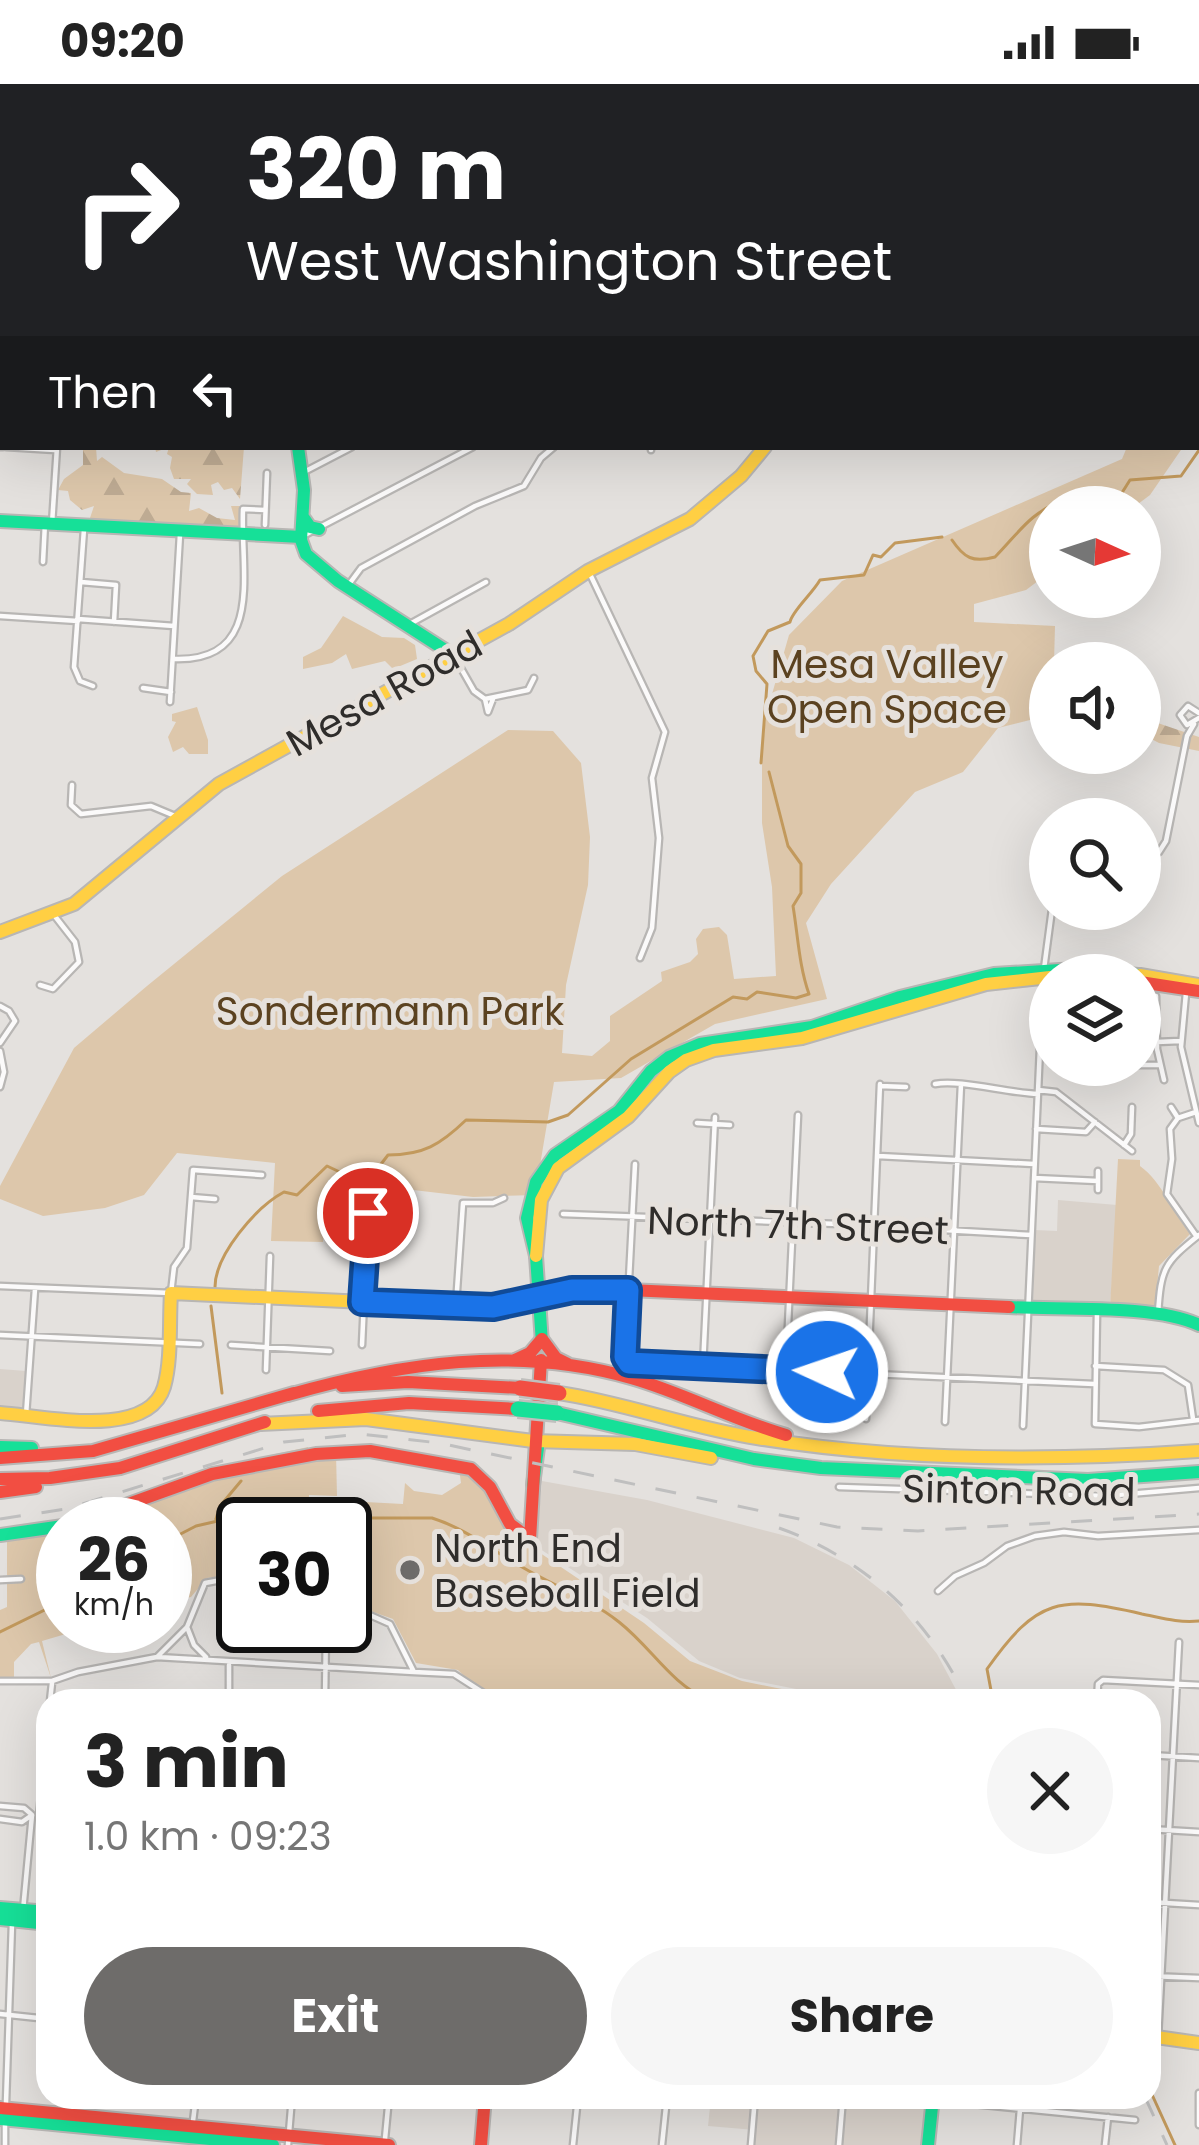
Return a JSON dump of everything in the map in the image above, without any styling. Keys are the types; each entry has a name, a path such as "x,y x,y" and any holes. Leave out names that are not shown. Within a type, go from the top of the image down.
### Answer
{"main road":[{"path":"298,450 301,537 310,558 453,655"},
{"name":"Mesa Road","path":"0,932 54,915 94,890 218,785 509,625 588,571 690,519 741,476 763,450"},
{"path":"303,517 310,527 319,529"},
{"path":"0,521 301,537"},
{"path":"148,1497 212,1474 316,1454 370,1451 471,1468 490,1487 510,1524 530,1539 533,1485 538,1477 542,1339 537,1213 554,1171 625,1120 657,1081 680,1063 707,1052 809,1036 894,1007 1029,977"},
{"path":"1161,981 1193,987"},
{"path":"0,1413 120,1421 146,1414 163,1392 172,1293 493,1307 578,1289 628,1290 1158,1313 1199,1324"},
{"path":"513,1361 530,1353 542,1339"},
{"path":"542,1339 556,1358 576,1367"},
{"path":"0,1458 74,1454 148,1438 411,1363 513,1361 576,1367 642,1382 778,1433 865,1450"},
{"path":"288,1395 392,1383 520,1388 604,1400 762,1440 865,1450 1082,1460 1199,1451"},
{"path":"0,1492 87,1478 260,1424 376,1404 518,1409 601,1420 839,1479"},
{"path":"260,1424 366,1419 536,1441 635,1444 839,1479 1088,1480 1199,1472"},
{"path":"0,1447 57,1448 148,1438"},
{"path":"0,1479 120,1468"},
{"path":"0,1535 36,1530"},
{"path":"1161,2038 1199,2043"},
{"path":"481,2145 484,2109"},
{"path":"928,2145 932,2109"},
{"path":"3,2114 192,2136 386,2145"}],"street":[{"path":"43,562 57,450"},
{"path":"302,473 346,450"},
{"path":"301,537 466,450"},
{"path":"347,587 361,568 524,486 550,450"},
{"path":"265,525 267,473"},
{"path":"173,659 207,658 232,639 240,617 243,509 265,510"},
{"path":"84,526 74,670 80,681 93,686"},
{"path":"170,702 180,531"},
{"path":"588,571 665,732 652,778 659,838 652,928 640,958"},
{"path":"81,582 116,585 114,622"},
{"path":"408,625 486,582"},
{"path":"0,616 175,626"},
{"path":"453,655 473,689 489,699 531,689 534,678"},
{"path":"142,688 171,692"},
{"path":"1187,736 1180,715 1185,707 1193,706 1198,719"},
{"path":"1184,723 1198,719"},
{"path":"1161,849 1187,736 1198,719"},
{"path":"72,785 70,805 81,814 151,806 165,808 177,817"},
{"path":"40,985 53,989 80,959 75,941 54,915"},
{"path":"1193,987 1180,1041 1199,1123"},
{"path":"0,1006 15,1021 0,1047 4,1072 0,1087"},
{"path":"1161,1042 1180,1041"},
{"path":"1161,1069 1164,1080"},
{"path":"1189,1084 1199,1082"},
{"path":"935,1084 961,1084 998,1093 1054,1091 1132,1151"},
{"path":"945,1422 961,1084"},
{"path":"866,1418 880,1085 906,1087"},
{"path":"1023,1426 1038,1086"},
{"path":"1124,1145 1131,1134 1132,1107"},
{"path":"1171,1107 1178,1118"},
{"path":"1158,1313 1160,1278 1167,1262 1198,1236 1171,1204 1166,1190 1172,1159 1168,1134 1178,1118 1196,1112"},
{"path":"784,1409 798,1115"},
{"path":"703,1366 715,1120"},
{"path":"1036,1130 1087,1132 1094,1122"},
{"path":"698,1123 730,1124"},
{"path":"878,1156 1035,1164"},
{"path":"635,1164 627,1361 1094,1384"},
{"path":"0,1286 172,1293 173,1268 187,1248 193,1170 262,1175"},
{"path":"1098,1171 1098,1190"},
{"path":"1034,1178 1098,1181"},
{"path":"190,1197 215,1199"},
{"path":"456,1306 463,1203 493,1204 504,1198"},
{"path":"346,1212 408,1214"},
{"path":"362,1345 368,1213"},
{"name":"North 7th Street","path":"563,1214 1032,1235"},
{"path":"266,1370 270,1256"},
{"path":"26,1415 35,1288"},
{"path":"1095,1366 1172,1374 1190,1389 1196,1420 1139,1427 1094,1424 1094,1384 1097,1312"},
{"path":"0,1335 200,1344"},
{"path":"231,1345 330,1351"},
{"name":"Sinton Road","path":"839,1479 1095,1496 1199,1488"},
{"path":"938,1591 1007,1546 1035,1536 1199,1530"},
{"path":"0,1580 21,1579"},
{"path":"192,1616 205,1583 216,1581"},
{"path":"372,1616 391,1624 414,1672"},
{"path":"192,1640 208,1659"},
{"path":"1179,1642 1161,1976 1199,1978"},
{"path":"158,1657 162,1653"},
{"path":"325,1689 326,1653"},
{"path":"0,1681 52,1681 158,1657 454,1674 477,1689"},
{"path":"229,1662 229,1689"},
{"path":"51,1689 52,1681"},
{"path":"1099,1689 1100,1681 1199,1684"},
{"path":"1161,1755 1199,1758"},
{"path":"0,1806 24,1808 35,1815"},
{"path":"4,2145 12,1914 36,1809"},
{"path":"0,1820 22,1822 35,1815"},
{"path":"1161,1830 1199,1832"},
{"path":"1161,1903 1199,1905"},
{"path":"0,2014 36,2018"},
{"path":"1198,2125 1199,2092"},
{"path":"283,2142 290,2109"},
{"path":"386,2145 388,2109"},
{"path":"573,2145 577,2109"},
{"path":"662,2145 666,2109"},
{"path":"751,2145 754,2109"},
{"path":"839,2145 842,2109"},
{"path":"1016,2145 1020,2109 1135,2120"},
{"path":"1105,2145 1108,2117"}],"shaded area":[{"path":"1058,1200 1117,1205 1110,1308 1033,1303 1035,1230 1057,1231"},
{"path":"0,1369 26,1371 23,1410 0,1408"},
{"path":"542,1481 647,1500 794,1538 849,1565 895,1601 937,1654 956,1689 796,1689 740,1678 699,1661 647,1618 540,1549"},
{"path":"710,2109 929,2109 924,2145 754,2145 755,2130 708,2126"}],"green space":[{"path":"83,450 96,450 97,461 102,457 124,473 162,479 191,493 189,511 199,508 217,518 235,520 231,506 241,506 243,528 89,521 94,506 82,510 70,500 68,491 58,490 83,465"},
{"path":"168,450 244,450 240,499 232,488 224,490 218,482 211,485 213,495 197,494 187,484 191,479 174,479 172,457"},
{"name":"Sondermann Park","path":"1126,450 1181,450 1156,486 1060,486 1122,459"},
{"name":"Sondermann Park","path":"1029,500 1029,588 974,604 974,622 1055,626 1055,642 1029,642 1029,720 998,728 963,772 915,792 831,884 806,923 827,999 715,1024 621,1078 554,1082 535,1195 473,1197 328,1180 323,1242 271,1241 275,1163 177,1153 144,1195 105,1208 43,1216 0,1199 0,1186 74,1048 282,876 508,730 553,731 581,763 590,837 588,885 566,985 562,1053 592,1056 610,1041 610,1016 662,981 661,972 690,962 698,954 696,939 703,929 719,927 727,935 734,979 776,976 772,887 762,823 766,715 789,635 842,581"},
{"path":"343,616 382,637 404,638 415,645 417,659 393,669 385,661 352,669 346,654 332,663 303,669 303,657 321,648"},
{"path":"197,707 208,754 189,754 183,747 173,752 168,737 176,722 172,714"},
{"path":"1161,724 1199,737 1199,751 1161,743"},
{"path":"1118,1159 1140,1160 1190,1234 1159,1266 1155,1309 1151,1310 1110,1308"},
{"path":"308,1447 308,1457 336,1453 337,1496 216,1497 216,1577 207,1578 192,1596 192,1497 137,1497 257,1458"},
{"path":"459,1468 482,1480 509,1532 644,1623 690,1661 742,1681 782,1689 477,1689 458,1670 416,1663 393,1619 372,1612 372,1502 403,1504 405,1483 414,1491 442,1495 461,1483"},
{"path":"36,1525 36,1643 14,1662 14,1677 0,1678 7,1537 17,1537 17,1528"}],"waterway":[{"path":"1126,486 1130,480 1181,476 1199,450"},
{"path":"952,540 970,558 995,557 1029,521"},
{"path":"761,763 767,684 756,671 753,656 768,631 790,622 820,580 864,575 873,555 881,557 895,543 942,537"},
{"path":"215,1287 229,1247 250,1220 284,1192 297,1195 327,1166 344,1174 375,1172 388,1155 430,1147 466,1120 548,1122 568,1115 631,1059 733,997 747,999 757,992 796,998 809,994 793,906 801,893 801,864 788,846 769,772"},
{"path":"211,1306 222,1393"},
{"path":"228,1497 241,1481"},
{"path":"192,1528 231,1518 432,1518 608,1614 689,1689"},
{"path":"991,1689 987,1669 1005,1645 1036,1615 1052,1608 1090,1605 1199,1621"},
{"path":"0,1632 36,1614"},
{"path":"1159,2109 1175,2145"}],"railway":[{"path":"0,1519 66,1509 284,1442 361,1434 439,1443 837,1527 918,1531 1199,1514"},
{"path":"779,1528 839,1556 891,1595 934,1644 961,1689"},
{"path":"1150,2109 1167,2145"}],"traffic: fast":[{"path":"298,450 304,490 301,540 306,554 338,581 453,655"},
{"path":"303,517 310,527 319,529"},
{"path":"0,521 301,537"},
{"path":"542,1343 536,1256 527,1218 536,1182 555,1155 619,1111 651,1071 669,1057 700,1044 812,1027 900,997 994,974 1029,972"},
{"path":"1009,1307 1134,1311 1199,1325"},
{"path":"518,1409 557,1413"},
{"path":"557,1413 754,1459 821,1468 1088,1480 1199,1472"},
{"path":"533,1485 539,1440"},
{"path":"0,1447 32,1448"},
{"path":"0,1535 36,1530"},
{"path":"0,1908 36,1911"},
{"path":"0,1919 36,1923"},
{"path":"928,2145 932,2109"},
{"path":"0,2119 273,2145"}],"traffic: slow":[{"path":"0,932 74,904 219,784 509,624 588,571 690,519 741,476 763,450"},
{"path":"536,1256 541,1200 558,1168 628,1117 686,1060 714,1050 802,1038 986,984 1029,979"},
{"path":"1161,979 1199,985"},
{"path":"0,1413 92,1421 138,1414 154,1403 167,1376 171,1293 386,1303"},
{"path":"559,1393 732,1434 866,1451 1034,1457 1199,1451"},
{"path":"260,1424 366,1419 533,1441 635,1444 711,1458"},
{"path":"1161,2038 1199,2043"}],"traffic: jam":[{"path":"1161,985 1199,991"},
{"path":"386,1303 485,1307 572,1290 628,1290 1009,1307"},
{"path":"515,1360 530,1353 542,1339 556,1358 568,1364"},
{"path":"288,1395 416,1367 502,1360 545,1362 631,1378 786,1435"},
{"path":"530,1539 541,1360"},
{"path":"342,1386 408,1382 520,1388"},
{"path":"520,1388 559,1393"},
{"path":"0,1458 93,1451 294,1393"},
{"path":"318,1411 409,1403 518,1409"},
{"path":"0,1479 120,1468 265,1422"},
{"path":"148,1497 212,1474 316,1454 370,1451 471,1469 490,1487 510,1524 530,1539"},
{"path":"0,1492 36,1487"},
{"path":"0,2108 389,2145"},
{"path":"481,2145 484,2109"}],"place":[{"name":"North End Baseball Field","path":"410,1570"}],"route":[{"path":"368,1213 362,1302 493,1307 572,1290 628,1290 625,1357 629,1363 827,1372"}],"park label":[{"name":"Mesa Valley Open Space","path":"887,686"}]}
